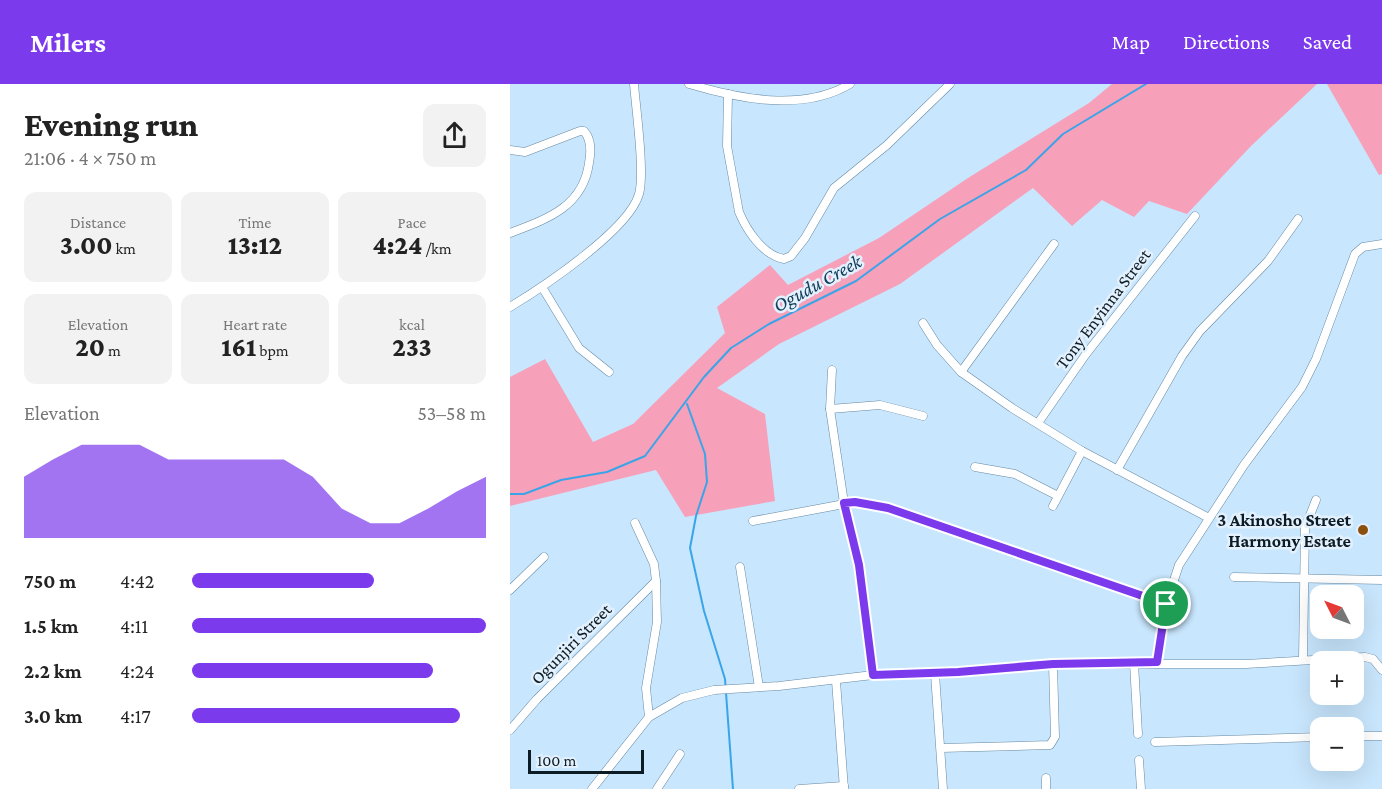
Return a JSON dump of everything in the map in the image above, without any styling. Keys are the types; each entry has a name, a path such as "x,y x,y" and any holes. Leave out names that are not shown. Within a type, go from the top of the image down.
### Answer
{"street":[{"path":"510,307 582,258 635,204 641,182 634,84"},
{"path":"689,84 728,94 774,100 820,98 850,84"},
{"path":"728,94 726,131 740,212 744,223 770,255 784,260 805,238 834,188 887,145 950,84"},
{"path":"510,150 525,152 580,131 584,131 590,140 588,173 578,196 556,214 510,233"},
{"name":"Tony Enyinna Street","path":"1038,423 1086,354 1195,216"},
{"path":"1117,470 1182,356 1200,331 1268,261 1299,219"},
{"path":"961,372 1054,244"},
{"path":"1157,662 1166,604 1179,565 1244,465 1302,387 1316,359 1355,254 1363,247 1382,244"},
{"path":"542,287 579,348 609,372"},
{"path":"923,323 937,345 961,372 1082,451 1209,518"},
{"path":"832,370 830,409 844,503 859,565 873,675"},
{"path":"830,409 887,406 923,416"},
{"path":"1053,506 1082,451"},
{"path":"975,467 1015,474 1058,496"},
{"path":"1303,659 1305,528 1316,500"},
{"path":"753,521 844,503 855,502 888,508 1166,604"},
{"path":"635,523 654,564 656,581 657,622 646,688 649,717"},
{"path":"510,590 544,557"},
{"path":"740,567 755,687"},
{"path":"1234,577 1382,580"},
{"name":"Ogunjiri Street","path":"510,730 537,699 656,581"},
{"path":"592,789 649,717 682,698 714,690 836,681 873,675 935,674 1053,664 1246,663 1365,657 1372,659 1382,670"},
{"path":"1134,663 1138,734"},
{"path":"941,747 1050,745 1055,737 1053,664"},
{"path":"935,674 943,789"},
{"path":"799,789 844,788 836,681"},
{"path":"1364,736 1382,736"},
{"path":"1155,742 1310,737"},
{"path":"657,789 680,754"},
{"path":"1139,760 1141,789"},
{"path":"1046,778 1046,789"}],"shaded area":[{"path":"1112,84 1317,84 1251,146 1187,214 1149,201 1134,217 1102,200 1072,226 1033,188 900,284 779,344 717,388 765,414 775,501 685,517 656,470 510,506 510,377 545,359 593,442 633,424 725,333 717,307 770,265 788,285 879,238 968,178 1089,103"},
{"path":"1327,84 1382,84 1382,174 1379,175"}],"waterway":[{"name":"Ogudu Creek","path":"510,494 524,494 561,480 607,472 645,456 704,377 731,348 769,324 856,281 940,219 1026,170 1063,134 1146,84"},
{"path":"687,404 705,454 707,482 696,516 690,548 704,611 725,679 733,789"}],"place":[{"name":"3 Akinosho Street Harmony Estate","path":"1363,530"}],"route":[{"path":"855,502 888,508 1066,567 1166,604 1157,662 1053,664 935,674 873,675 859,565 844,503 855,502"}]}
